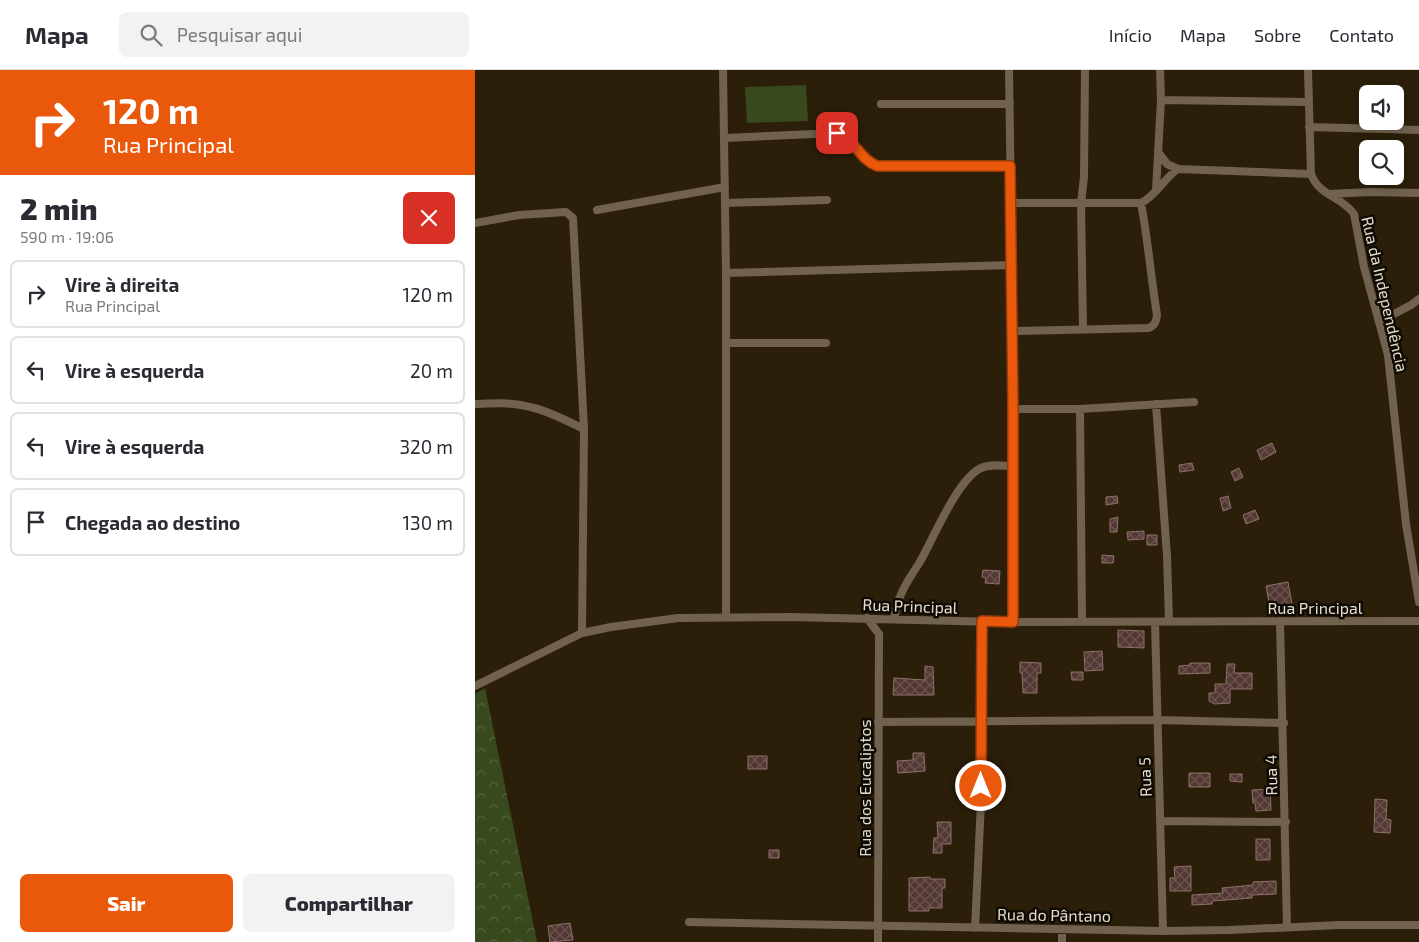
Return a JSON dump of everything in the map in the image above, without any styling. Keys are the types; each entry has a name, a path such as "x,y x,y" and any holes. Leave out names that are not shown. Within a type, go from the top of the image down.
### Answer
{"street":[{"path":"723,70 726,273 726,617"},
{"path":"1009,70 1013,331 1013,622"},
{"path":"1083,330 1081,203 1084,177 1085,70"},
{"path":"1156,190 1161,100 1160,70"},
{"path":"1157,152 1167,164 1178,168 1311,174 1308,70"},
{"path":"1161,100 1308,102"},
{"path":"881,104 1010,104"},
{"path":"1309,127 1419,130"},
{"path":"724,138 837,133 850,140 869,163 877,166 1010,166"},
{"path":"1011,203 1141,203 1152,196 1170,174 1178,168"},
{"name":"Rua da Independência","path":"1311,174 1314,183 1319,189 1350,208 1354,214 1364,267 1387,355 1406,524 1419,602"},
{"path":"597,210 725,187"},
{"path":"1329,194 1370,192 1419,193"},
{"path":"725,203 827,200"},
{"path":"1013,331 1149,328 1156,322 1157,315 1150,275 1147,233 1141,203"},
{"path":"475,222 566,212 573,218 584,429 582,633"},
{"path":"726,273 1012,265"},
{"path":"1379,322 1419,299"},
{"path":"726,343 826,343"},
{"path":"1013,410 1080,409 1194,402"},
{"path":"475,404 497,403 529,406 557,416 584,429"},
{"path":"1156,404 1167,556 1169,622"},
{"path":"1080,409 1083,622"},
{"path":"867,618 879,634 891,619 906,584 956,496 977,470 985,466 1013,466"},
{"name":"Rua Principal","path":"475,686 582,633 603,628 678,618 867,618 1013,622 1419,621"},
{"path":"975,928 981,802 982,621"},
{"name":"Rua 4","path":"1281,621 1287,927"},
{"name":"Rua 5","path":"1155,622 1163,931"},
{"name":"Rua dos Eucaliptos","path":"878,942 879,634"},
{"path":"878,722 1157,720 1284,723"},
{"path":"1160,821 1286,822"},
{"name":"Rua do Pântano","path":"689,922 1163,931 1339,925 1419,925"},
{"path":"1062,929 1062,942"}],"green space":[{"path":"806,85 808,121 747,123 745,87"},
{"path":"485,688 537,942 475,942 475,694"}],"building":[{"path":"1272,443 1276,452 1261,460 1257,450"},
{"path":"1192,463 1194,470 1180,472 1179,465"},
{"path":"1239,468 1243,477 1235,481 1231,472"},
{"path":"1117,496 1118,503 1106,505 1106,497"},
{"path":"1228,496 1231,508 1223,511 1220,498"},
{"path":"1255,510 1259,519 1246,524 1243,515"},
{"path":"1118,517 1117,532 1110,532 1110,519"},
{"path":"1144,531 1144,539 1128,540 1127,532"},
{"path":"1147,535 1157,535 1157,545 1147,545"},
{"path":"1102,555 1114,556 1113,563 1102,563"},
{"path":"983,570 1000,571 999,584 985,583 986,578 982,577"},
{"path":"1288,582 1292,604 1270,608 1266,586"},
{"path":"1118,630 1144,631 1144,648 1118,647"},
{"path":"1102,651 1103,670 1085,671 1084,652"},
{"path":"1020,662 1041,663 1041,673 1037,673 1037,693 1023,693"},
{"path":"1190,663 1210,663 1210,673 1179,674 1179,666 1190,665"},
{"path":"1227,664 1235,664 1234,673 1252,673 1252,689 1230,689 1230,703 1215,704 1209,701 1209,693 1215,693 1215,684 1226,684"},
{"path":"925,666 933,667 934,695 893,695 894,678 925,680"},
{"path":"1071,672 1083,672 1083,680 1072,680"},
{"path":"913,753 924,753 925,771 898,773 897,761 913,760"},
{"path":"748,756 767,756 767,769 748,769"},
{"path":"1189,773 1210,773 1210,787 1189,787"},
{"path":"1230,774 1242,774 1242,782 1230,781"},
{"path":"1270,789 1271,810 1256,811 1252,790"},
{"path":"1375,799 1387,800 1386,819 1391,820 1390,833 1374,832"},
{"path":"937,822 951,822 951,844 942,844 942,853 933,853 934,838 938,838"},
{"path":"1256,839 1270,839 1270,860 1256,860"},
{"path":"769,850 779,850 779,858 769,858"},
{"path":"1191,866 1191,891 1170,891 1170,878 1175,878 1174,867"},
{"path":"930,877 930,879 945,879 945,888 942,888 942,908 929,908 929,911 909,911 909,878"},
{"path":"1276,881 1276,894 1252,895 1252,898 1212,901 1212,904 1192,905 1192,895 1223,893 1222,888 1253,885 1253,882"},
{"path":"570,923 573,940 550,942 548,926"}],"route":[{"path":"837,133 850,140 869,163 877,166 1010,166 1013,331 1013,622 982,621 981,786"}]}
